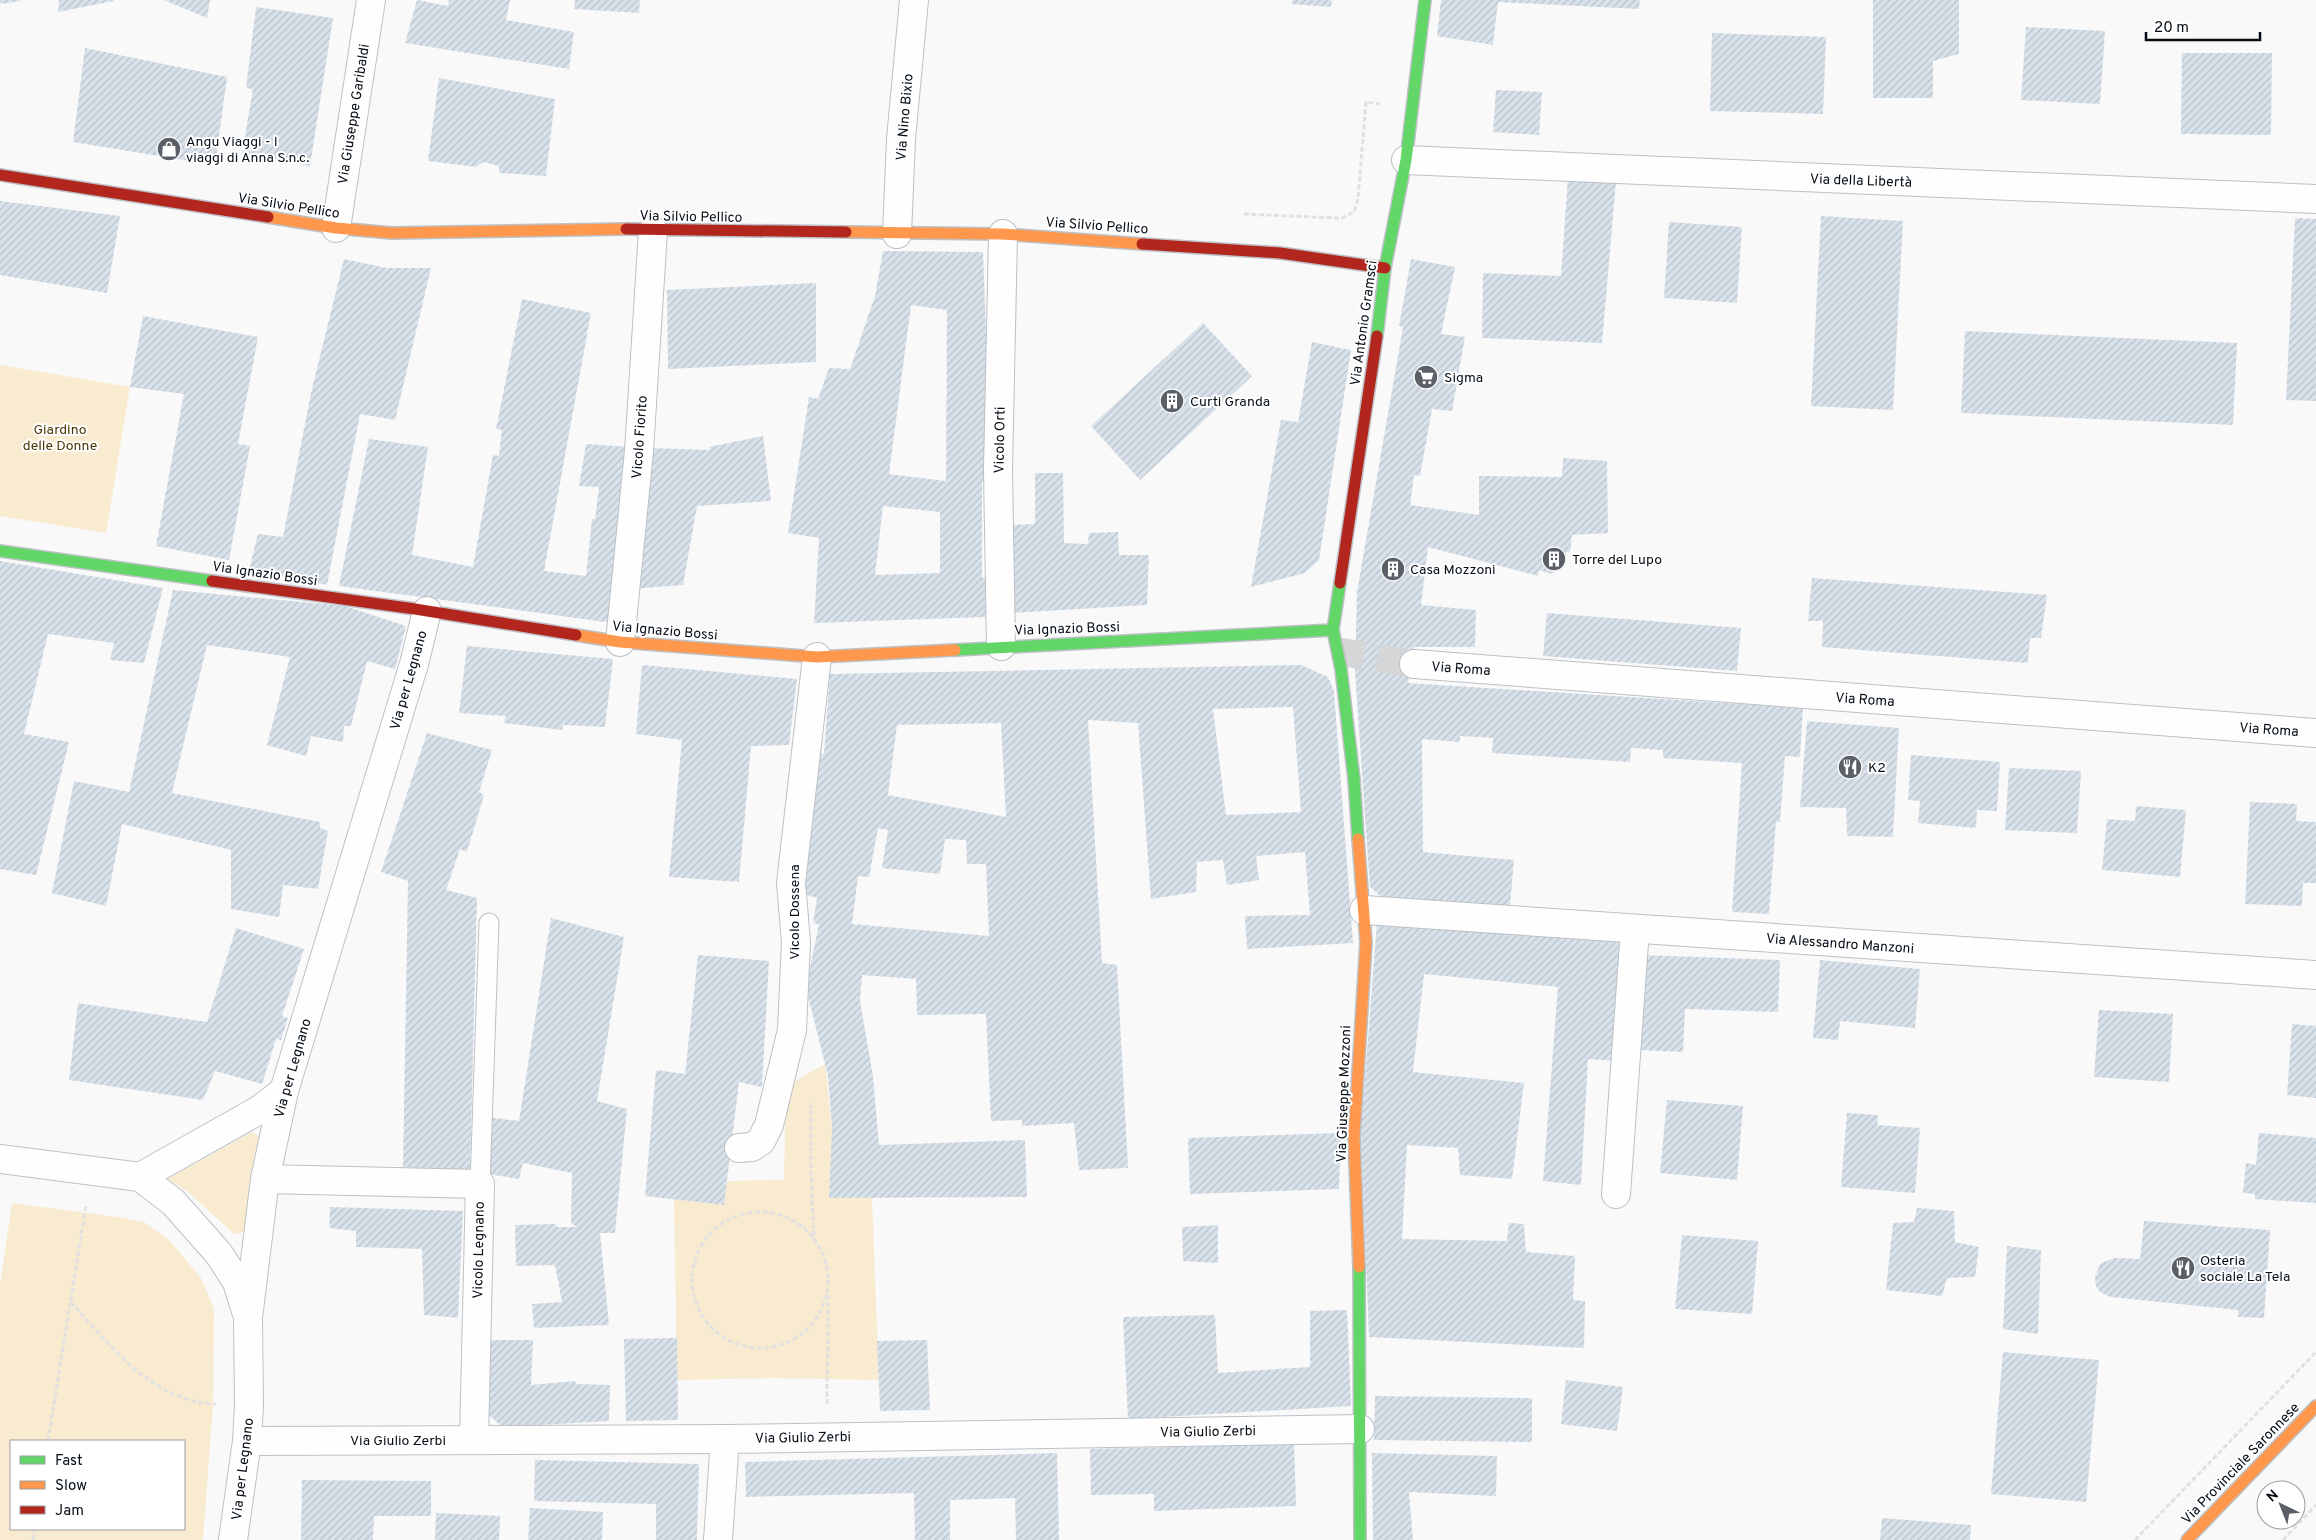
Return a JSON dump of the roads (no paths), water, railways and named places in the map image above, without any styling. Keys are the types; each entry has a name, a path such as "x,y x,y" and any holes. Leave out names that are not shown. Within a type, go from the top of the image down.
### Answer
{"street":[{"name":"Via Giuseppe Garibaldi","path":"336,228 371,0"},
{"name":"Via Nino Bixio","path":"897,234 901,139 914,0"},
{"name":"Via Antonio Gramsci","path":"1336,651 1333,630 1385,268 1406,160 1425,0"},
{"name":"Via della Libertà","path":"1406,160 2316,199"},
{"name":"Via Silvio Pellico","path":"0,175 336,228 392,233 621,229 653,231 1003,234 1280,253 1385,268"},
{"name":"Vicolo Fiorito","path":"620,642 639,451 653,231"},
{"name":"Vicolo Orti","path":"1001,646 998,470 1003,234"},
{"name":"Via Ignazio Bossi","path":"0,551 427,611 620,642 817,657 1333,630"},
{"name":"Via per Legnano","path":"233,1540 249,1406 248,1318 265,1179 284,1091 414,664 427,611"},
{"name":"Via Giuseppe Mozzoni","path":"1336,651 1341,669 1354,779 1366,942 1354,1137 1360,1308 1360,1540"},
{"name":"Vicolo Dossena","path":"740,1148 752,1147 761,1141 769,1125 792,1030 796,942 792,883 817,657"},
{"name":"Via Roma","path":"1414,664 2316,733"},
{"name":"Via Alessandro Manzoni","path":"1364,910 2316,975"},
{"path":"1616,1194 1635,929"},
{"path":"140,1177 259,1110 284,1091"},
{"path":"0,1159 140,1177 173,1202 220,1254 237,1282 248,1318"},
{"name":"Vicolo Legnano","path":"265,1179 480,1184 474,1440"},
{"name":"Via Provinciale Saronnese","path":"2187,1540 2312,1418"},
{"name":"Via Giulio Zerbi","path":"246,1441 725,1439 1360,1429"},
{"path":"718,1540 725,1439"}],"lane":[{"path":"480,1184 489,923"}],"tunnel":[{"path":"1336,651 1414,664"}],"place":[{"name":"Angu Viaggi - I viaggi di Anna S.n.c.","path":"169,149"},
{"name":"Sigma","path":"1426,377"},
{"name":"Curti Granda","path":"1172,401"},
{"name":"Torre del Lupo","path":"1554,559"},
{"name":"Casa Mozzoni","path":"1393,569"},
{"name":"K2","path":"1850,767"},
{"name":"Osteria sociale La Tela","path":"2183,1268"}],"park label":[{"name":"Giardino delle Donne","path":"60,438"}]}
